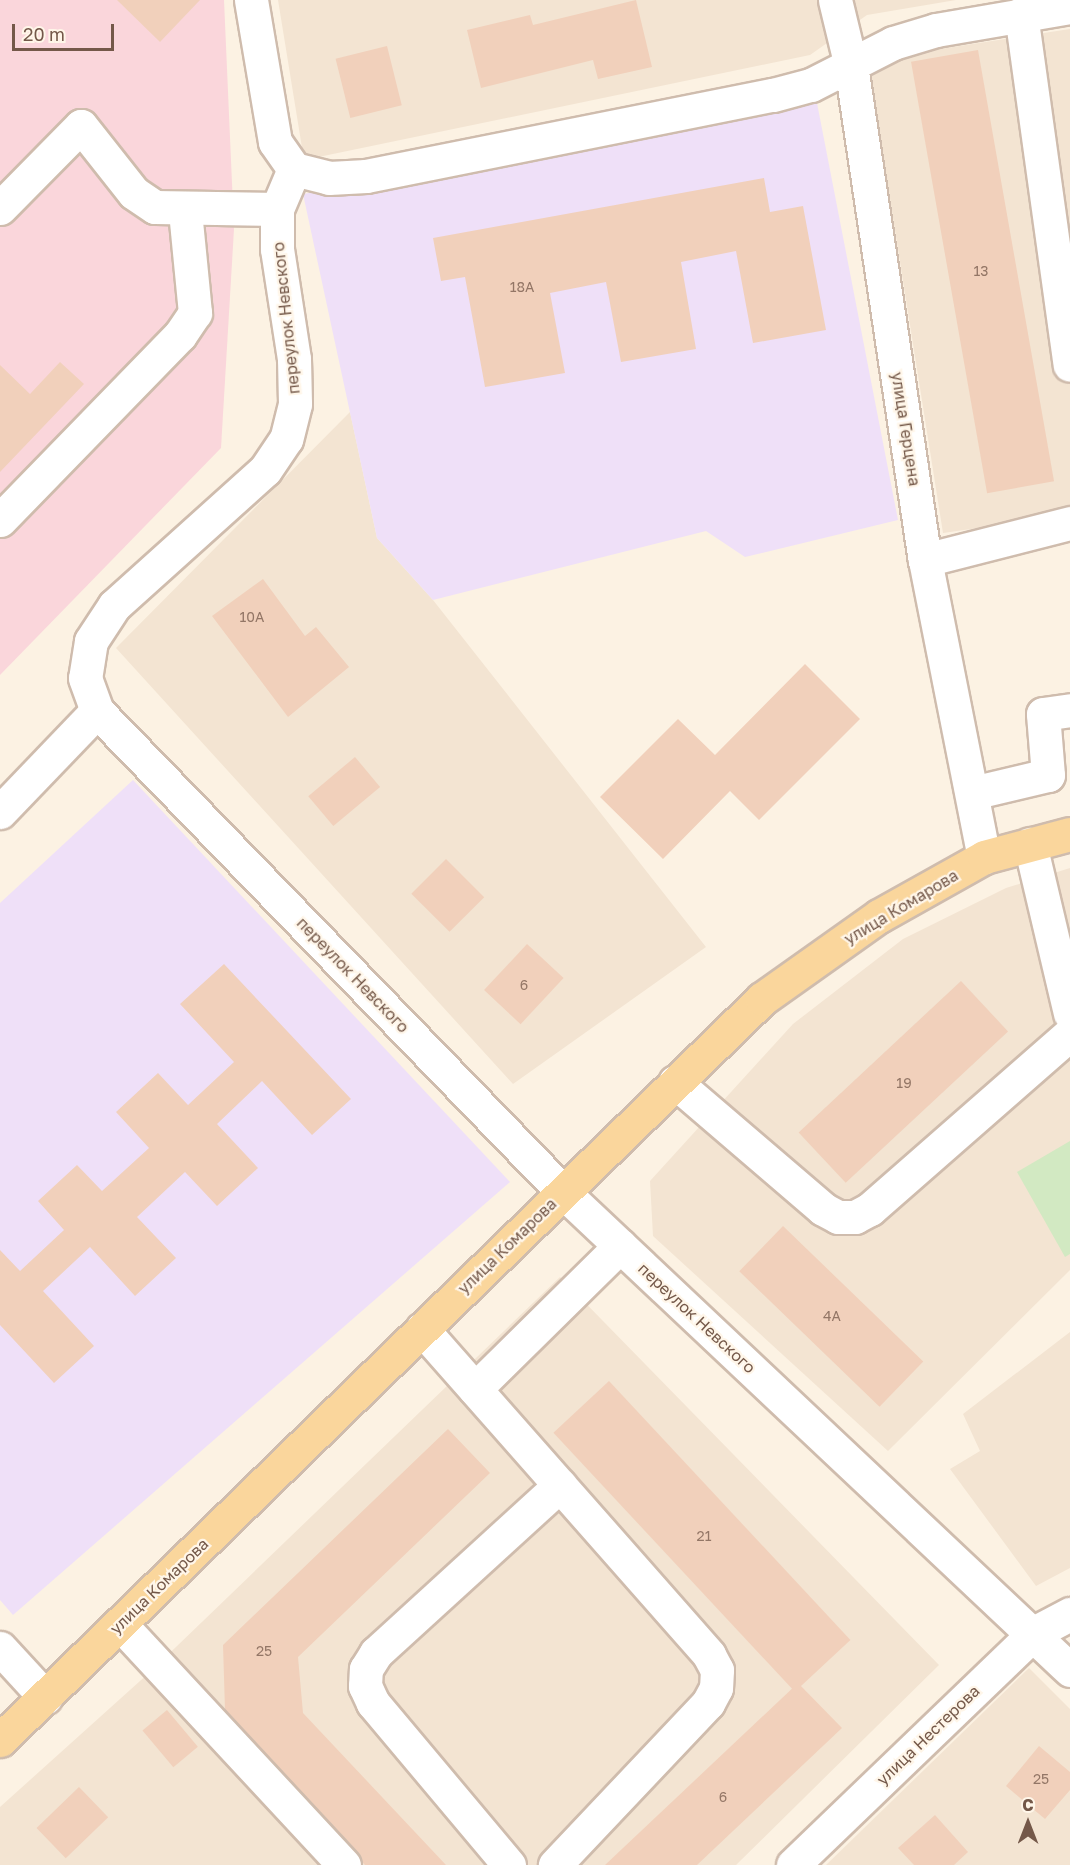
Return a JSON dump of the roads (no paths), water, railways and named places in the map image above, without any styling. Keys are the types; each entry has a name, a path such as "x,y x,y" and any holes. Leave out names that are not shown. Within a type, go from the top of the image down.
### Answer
{"main road":[{"name":"улица Комарова","path":"0,1740 762,999 879,916 984,857 1070,834"}],"street":[{"path":"251,0 275,142 294,169 329,178 366,176 773,96 851,66 893,43 1021,14 1070,7"},
{"name":"улица Герцена","path":"835,0 851,66 925,560 984,857"},
{"path":"1021,14 1070,364"},
{"path":"0,208 81,126 134,193 155,207 185,211 277,208"},
{"name":"переулок Невского","path":"294,169 277,208 277,249 294,359 295,404 286,439 265,470 114,606 91,641 85,678 97,711 563,1192 1034,1632 1070,1670"},
{"path":"0,520 180,335 195,312 185,211"},
{"path":"925,560 1070,523"},
{"path":"972,793 1048,775 1043,714 1070,710"},
{"path":"0,812 97,711"},
{"path":"1030,844 1070,1013"},
{"path":"675,1082 823,1209 838,1217 855,1217 870,1209 1070,1034"},
{"path":"475,1389 620,1246"},
{"path":"422,1329 708,1655 717,1670 716,1688 708,1703 555,1865"},
{"path":"509,1865 373,1703 365,1686 366,1668 376,1653 560,1485"},
{"name":"улица Нестерова","path":"793,1865 1034,1632 1070,1614"},
{"path":"120,1624 344,1865"},
{"path":"0,1648 45,1697"}]}
